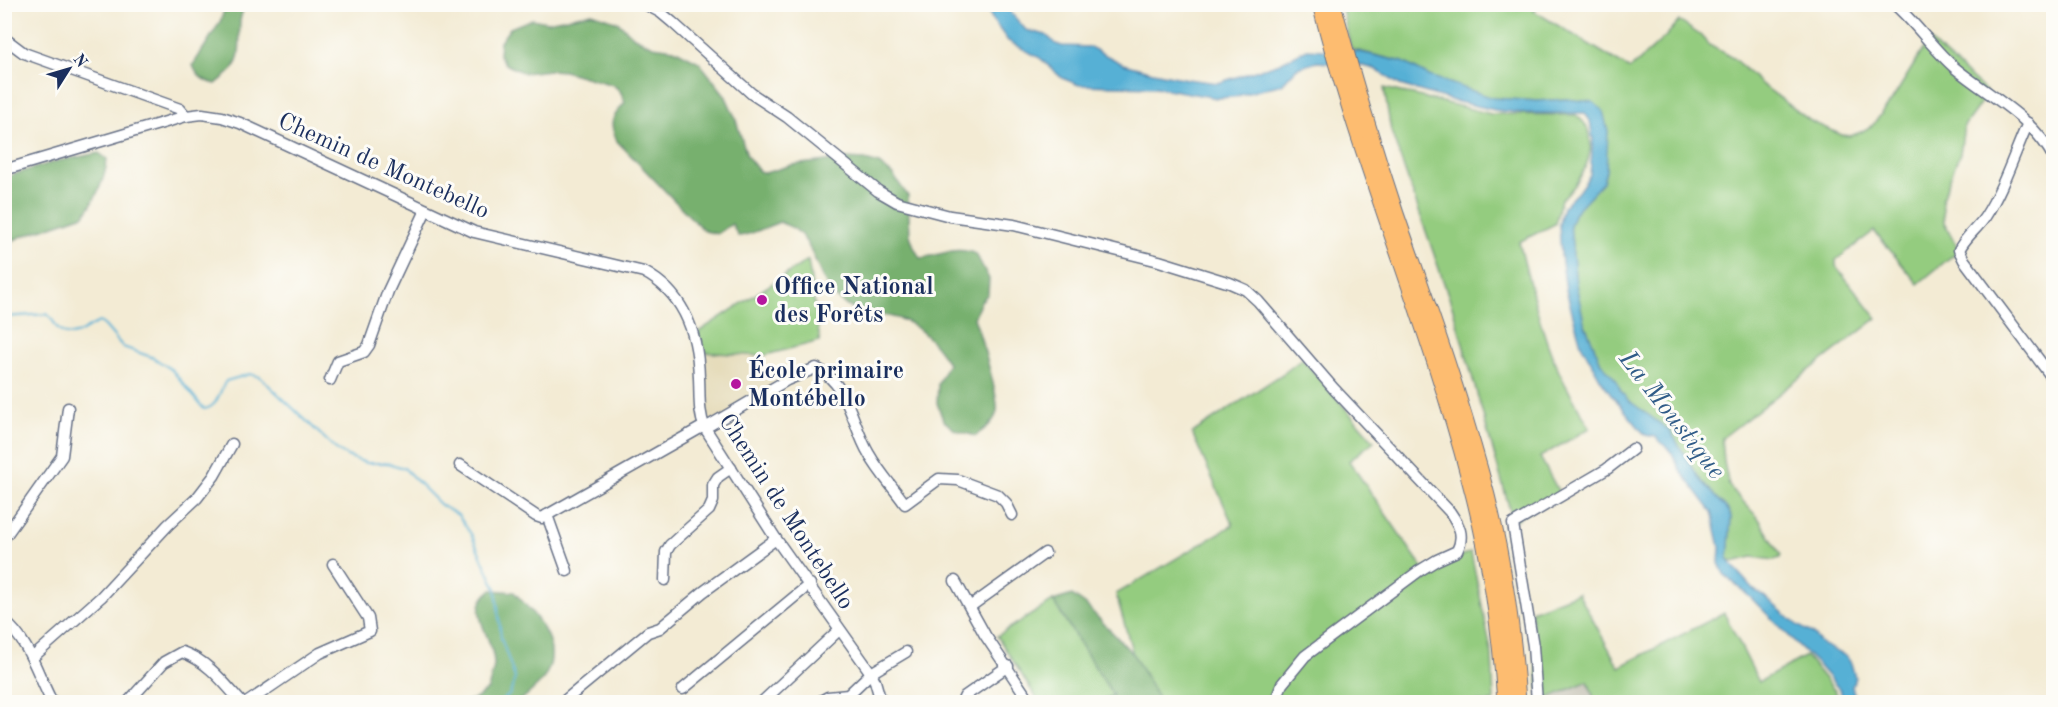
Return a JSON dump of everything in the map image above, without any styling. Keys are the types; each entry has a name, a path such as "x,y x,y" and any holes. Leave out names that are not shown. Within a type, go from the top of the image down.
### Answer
{"highway":[{"path":"1320,4 1336,41 1469,478 1488,559 1502,656 1505,702"},
{"path":"1333,4 1336,41"},
{"path":"1345,74 1396,212 1461,402 1482,476 1501,561 1515,655 1518,702"}],"street":[{"path":"645,4 672,22 752,94 787,117 878,191 897,202 950,216 1014,225 1159,261 1246,290 1334,389 1450,512 1460,526 1462,537 1457,551 1419,571 1305,656 1282,684 1275,702"},
{"path":"1894,4 1954,67 2028,123 2040,135 2054,158"},
{"path":"4,38 24,53 180,109 186,116"},
{"name":"Chemin de Montebello","path":"4,170 186,116 212,115 240,123 474,232 644,272 660,281 675,297 692,329 699,376 700,412 704,427 776,539 871,673 881,702"},
{"path":"2028,123 1985,217 1962,243 1959,250 1964,260 2054,380"},
{"path":"330,380 338,361 364,352 369,345 388,291 426,210"},
{"path":"460,465 542,518 788,380 816,368 830,376 843,394 854,424 869,454 904,504 939,479 958,480 998,495 1006,503 1012,515"},
{"path":"4,538 62,456 68,408"},
{"path":"32,658 101,597 168,525 197,498 214,476 232,444"},
{"path":"1537,702 1532,636 1513,524 1607,469 1633,449"},
{"path":"665,580 666,552 670,545 709,510 713,501 712,485 718,477 731,468"},
{"path":"547,515 567,571"},
{"path":"563,702 648,632 660,628 703,592 776,539"},
{"path":"971,606 1045,553"},
{"path":"248,702 320,653 370,631 368,618 333,564"},
{"path":"956,581 985,635 1008,666 1030,702"},
{"path":"683,689 810,584"},
{"path":"4,621 25,643 52,702"},
{"path":"762,702 839,630"},
{"path":"128,702 164,662 182,652 206,665 241,702"},
{"path":"819,702 828,697 848,695 871,673 906,652"},
{"path":"962,702 965,696 1008,666"}],"shaded area":[{"name":"École primaire Montébello","path":"698,351 762,356 776,391 706,429"},
{"path":"1588,681 1595,702 1543,702"}],"green space":[{"path":"226,5 246,5 240,20 239,52 234,68 216,84 202,78 193,65 220,22"},
{"path":"1341,5 1539,5 1534,11 1630,69 1679,21 1700,35 1709,45 1733,58 1760,83 1812,122 1842,135 1850,136 1873,125 1892,100 1929,40 1988,93 1964,126 1960,153 1942,199 1944,222 1959,250 1918,284 1874,231 1836,260 1836,266 1877,318 1722,438 1729,486 1759,519 1781,555 1780,558 1774,560 1752,557 1733,562 1728,559 1731,517 1729,511 1699,478 1670,431 1628,400 1620,390 1616,381 1601,363 1584,322 1576,285 1570,225 1575,212 1603,182 1606,153 1602,111 1567,99 1538,101 1493,98 1429,76 1403,62 1351,49"},
{"path":"592,13 618,22 634,37 653,46 674,49 699,62 725,95 735,117 747,156 759,171 765,173 792,165 844,159 865,160 879,164 893,175 908,196 910,235 920,258 955,251 976,254 989,279 988,294 981,301 974,318 989,365 997,404 996,415 988,426 975,436 955,430 943,420 937,403 938,384 948,363 938,349 920,330 905,321 860,311 840,301 826,284 804,238 795,230 780,222 753,233 738,236 732,224 717,234 705,231 695,222 617,141 612,124 617,112 625,102 620,91 613,85 564,71 524,73 505,64 499,55 500,42 510,28 532,19 547,22"},
{"path":"1384,88 1491,114 1576,115 1585,124 1590,135 1591,146 1584,170 1577,182 1561,199 1555,224 1519,242 1552,356 1590,428 1540,457 1560,494 1513,521 1453,309 1391,131"},
{"path":"99,153 107,159 105,173 96,196 84,215 20,237 5,245 5,177 57,161"},
{"path":"808,260 820,341 762,356 701,352 698,332"},
{"path":"1302,359 1374,441 1349,461 1425,571 1471,552 1492,655 1494,702 1160,702 1133,654 1116,594 1233,525 1192,433"},
{"path":"491,590 514,592 540,624 551,647 548,672 525,697 513,703 465,702 477,698 488,689 493,671 493,655 480,616 483,598"},
{"path":"1578,593 1619,667 1724,613 1759,682 1806,656 1835,691 1840,702 1595,702 1588,681 1540,702 1531,611"},
{"path":"1072,595 1085,604 1133,654 1160,702 1102,702 1113,695 1053,601"},
{"path":"1053,601 1113,695 1102,702 1039,702 997,636"}],"water":[{"path":"986,5 1012,5 1011,13 1026,30 1046,35 1056,44 1090,47 1123,64 1187,79 1218,83 1280,63 1307,49 1360,52 1403,62 1429,76 1493,98 1538,101 1567,99 1593,102 1603,111 1608,132 1606,170 1603,182 1575,212 1570,225 1576,285 1584,322 1601,363 1617,381 1620,390 1628,400 1670,431 1699,478 1729,511 1731,517 1728,559 1737,571 1754,590 1797,625 1812,633 1823,645 1846,656 1851,663 1855,677 1852,687 1857,702 1844,702 1840,690 1817,664 1724,574 1719,563 1720,547 1712,512 1680,470 1672,453 1656,437 1645,435 1611,394 1581,344 1566,290 1559,224 1563,207 1590,175 1593,140 1590,121 1585,113 1524,113 1495,110 1400,85 1375,69 1360,65 1317,62 1297,68 1282,84 1233,97 1217,98 1155,87 1079,85 1062,78 1040,58 1008,41 992,19"}],"waterway":[{"path":"4,317 47,314 59,330 70,335 100,322 123,347 154,358 172,370 204,409 212,406 226,381 250,374 260,377 338,451 366,463 387,463 404,468 441,505 458,515 471,534 496,589 501,638 515,678 510,694 500,702"}],"place":[{"name":"Office National des Forêts","path":"762,300"},
{"name":"École primaire Montébello","path":"736,384"}],"water label":[{"name":"La Moustique","path":"1673,414"}]}
